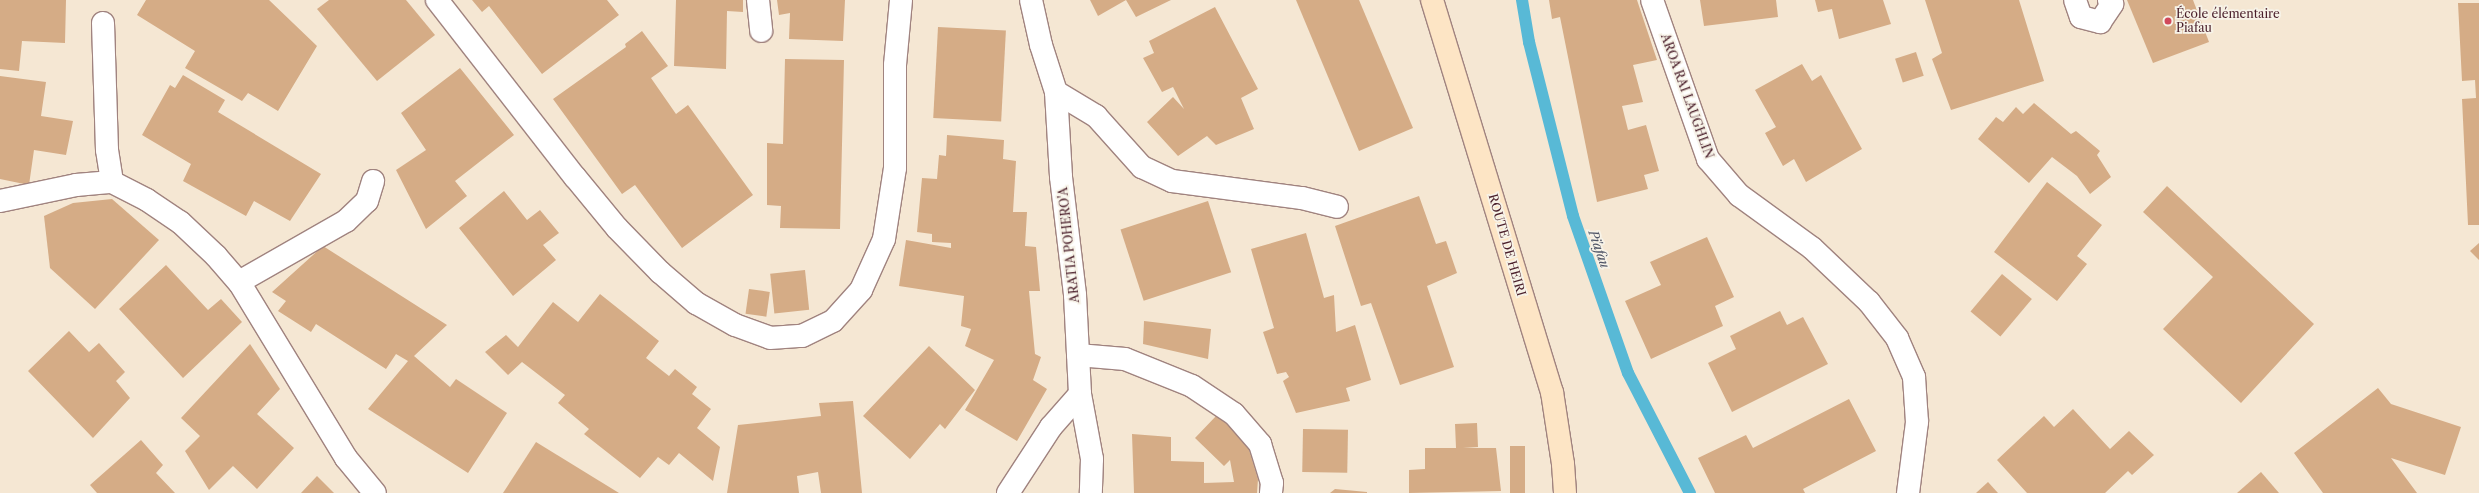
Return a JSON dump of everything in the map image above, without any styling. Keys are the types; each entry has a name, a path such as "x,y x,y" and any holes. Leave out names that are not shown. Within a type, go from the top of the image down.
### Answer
{"main road":[{"name":"ROUTE DE HEIRI","path":"1432,0 1552,392 1563,464 1564,493"}],"street":[{"path":"437,0 575,178 617,228 660,272 696,303 735,325 770,338 802,336 833,321 861,290 884,239 895,168 895,65 901,0"},
{"path":"758,0 761,30"},
{"name":"ARATIA POHERO'A","path":"1031,0 1041,45 1056,92 1061,177 1075,295 1080,394 1092,459 1091,493"},
{"name":"AROA RAI LAUGHLIN","path":"1652,0 1708,159 1739,195 1812,248 1869,302 1897,338 1914,377 1917,422 1908,493"},
{"path":"2075,0 2081,17 2100,22 2112,4 2110,0"},
{"path":"104,23 107,150 112,182"},
{"path":"1056,92 1096,116 1142,167 1172,181 1302,198 1337,207"},
{"path":"239,282 346,221 366,201 372,181"},
{"path":"0,201 76,185 112,182 147,200 180,222 216,256 239,282 346,458 375,493"},
{"path":"1078,355 1125,359 1192,386 1234,414 1260,444 1272,483 1271,493"},
{"path":"1008,493 1051,427 1080,394"}],"building":[{"path":"0,0 66,0 65,43 22,41 19,71 0,69"},
{"path":"146,0 269,0 317,46 278,111 248,93 242,101 185,68 195,51 137,15"},
{"path":"329,0 406,0 435,35 377,81 317,9"},
{"path":"472,0 607,0 619,15 542,74 489,6 482,12"},
{"path":"676,0 743,0 743,12 727,11 726,69 674,66"},
{"path":"777,0 845,0 843,41 789,39 790,13 779,15"},
{"path":"1090,0 1126,0 1098,16"},
{"path":"1126,0 1171,0 1136,17"},
{"path":"1296,0 1359,0 1413,128 1359,151"},
{"path":"1549,0 1637,0 1657,60 1633,65 1643,102 1622,106 1628,130 1646,125 1659,171 1644,175 1648,189 1597,202 1560,17 1552,19"},
{"path":"1700,0 1776,0 1778,17 1704,26"},
{"path":"1815,0 1883,0 1891,24 1839,39 1832,9 1818,12"},
{"path":"1925,0 2019,0 2044,81 1951,110 1932,59 1942,53"},
{"name":"École élémentaire Piafau","path":"2127,0 2193,0 2209,42 2153,63"},
{"path":"2458,3 2479,3 2479,225 2468,225 2462,99 2476,98 2475,80 2462,81"},
{"path":"1215,7 1258,89 1241,98 1254,129 1216,145 1207,136 1178,156 1147,122 1173,97 1184,109 1173,87 1162,92 1143,58 1154,53 1149,41"},
{"path":"938,27 1006,31 1001,121 933,118"},
{"path":"642,31 668,66 651,78 676,114 688,105 753,195 682,248 635,185 622,194 553,99 626,47 625,44"},
{"path":"1916,52 1924,76 1903,83 1895,59"},
{"path":"785,59 844,60 840,229 780,228 781,206 767,205 767,143 783,144"},
{"path":"1802,64 1812,81 1821,75 1862,149 1806,182 1794,159 1783,166 1765,133 1776,127 1755,90"},
{"path":"460,68 514,135 455,181 467,196 426,229 396,170 426,150 401,113"},
{"path":"183,75 225,100 218,112 321,174 290,221 254,201 246,216 183,181 191,164 142,135 170,85 175,88"},
{"path":"0,76 46,82 41,116 73,121 66,155 34,150 29,185 0,179"},
{"path":"2034,103 2071,134 2076,131 2100,151 2097,155 2111,177 2090,194 2077,176 2052,157 2029,183 1978,139 1996,117 2003,122 2016,107 2023,114"},
{"path":"947,135 1004,140 1003,159 1016,161 1013,212 1027,212 1025,246 1036,247 1040,291 1029,291 1035,354 1041,357 1033,380 1047,389 1017,441 965,410 994,360 965,346 971,329 961,326 964,296 899,286 906,240 951,248 951,243 932,242 932,234 917,232 922,178 937,179 939,155 946,156"},
{"path":"2047,182 2102,225 2077,256 2087,264 2057,301 1994,252"},
{"path":"2167,186 2314,324 2241,403 2163,329 2213,277 2143,212"},
{"path":"504,191 527,220 540,210 559,233 543,245 556,260 513,296 459,228"},
{"path":"1419,196 1436,244 1446,241 1457,273 1427,286 1454,367 1400,385 1371,303 1361,306 1335,226"},
{"path":"112,199 159,240 95,309 50,268 44,216 73,203"},
{"path":"1208,201 1231,272 1144,301 1121,229"},
{"path":"1306,233 1324,298 1334,295 1336,332 1355,325 1371,380 1346,388 1350,401 1296,413 1283,381 1289,377 1286,372 1277,374 1263,332 1274,328 1251,249"},
{"path":"1707,237 1734,297 1715,306 1723,326 1651,359 1625,301 1661,285 1650,262"},
{"path":"2479,243 2479,260 2470,251"},
{"path":"323,246 447,325 414,356 450,387 456,379 507,413 468,473 368,409 408,361 396,354 386,369 316,324 311,332 278,311 286,301 272,292"},
{"path":"166,265 208,310 221,299 242,322 183,378 119,309"},
{"path":"805,270 809,310 774,313 770,274"},
{"path":"2002,274 2032,299 2000,337 1971,312"},
{"path":"749,289 770,292 766,317 746,314"},
{"path":"600,294 659,341 646,358 669,376 675,369 697,387 692,394 711,409 697,428 720,447 713,481 679,453 669,465 658,457 640,478 584,434 589,429 558,403 565,395 522,362 508,375 485,352 506,335 518,347 553,302 578,322"},
{"path":"1780,311 1787,325 1803,317 1828,364 1732,412 1708,363 1736,349 1730,336"},
{"path":"1144,321 1211,329 1208,359 1143,344"},
{"path":"69,331 89,352 99,343 125,372 116,381 130,398 93,438 28,371"},
{"path":"250,344 280,389 257,414 294,448 257,489 233,466 209,490 185,451 200,436 181,418"},
{"path":"929,346 975,390 945,429 940,424 910,459 863,416"},
{"path":"2378,388 2391,404 2461,427 2445,475 2391,458 2417,493 2323,493 2294,453"},
{"path":"1849,399 1876,451 1803,489 1805,493 1715,493 1698,458 1746,435 1753,448"},
{"path":"853,401 862,493 821,493 818,472 797,476 799,493 727,493 738,425 821,416 819,403"},
{"path":"2073,409 2110,449 2129,431 2154,455 2132,475 2128,471 2105,493 2027,493 1997,460 2044,416 2054,427"},
{"path":"1217,415 1247,443 1258,479 1257,493 1134,493 1132,434 1171,437 1171,461 1204,462 1204,483 1234,482 1230,460 1224,466 1195,438"},
{"path":"1477,423 1478,447 1463,448 1496,448 1501,491 1409,493 1409,470 1425,469 1425,448 1456,448 1455,424"},
{"path":"1303,429 1348,430 1347,473 1302,472"},
{"path":"141,440 163,465 156,473 175,493 97,493 90,485"},
{"path":"536,442 619,493 503,493"},
{"path":"1510,446 1525,446 1525,493 1510,493"},
{"path":"2261,472 2279,493 2237,493"},
{"path":"317,476 334,493 301,493"},
{"path":"1988,482 1998,493 1976,493"},
{"path":"1335,489 1367,492 1367,493 1330,493"}],"waterway":[{"name":"Pi'afau","path":"1522,0 1529,42 1573,216 1628,373 1690,493"}],"place":[{"name":"École élémentaire Piafau","path":"2168,21"}]}
